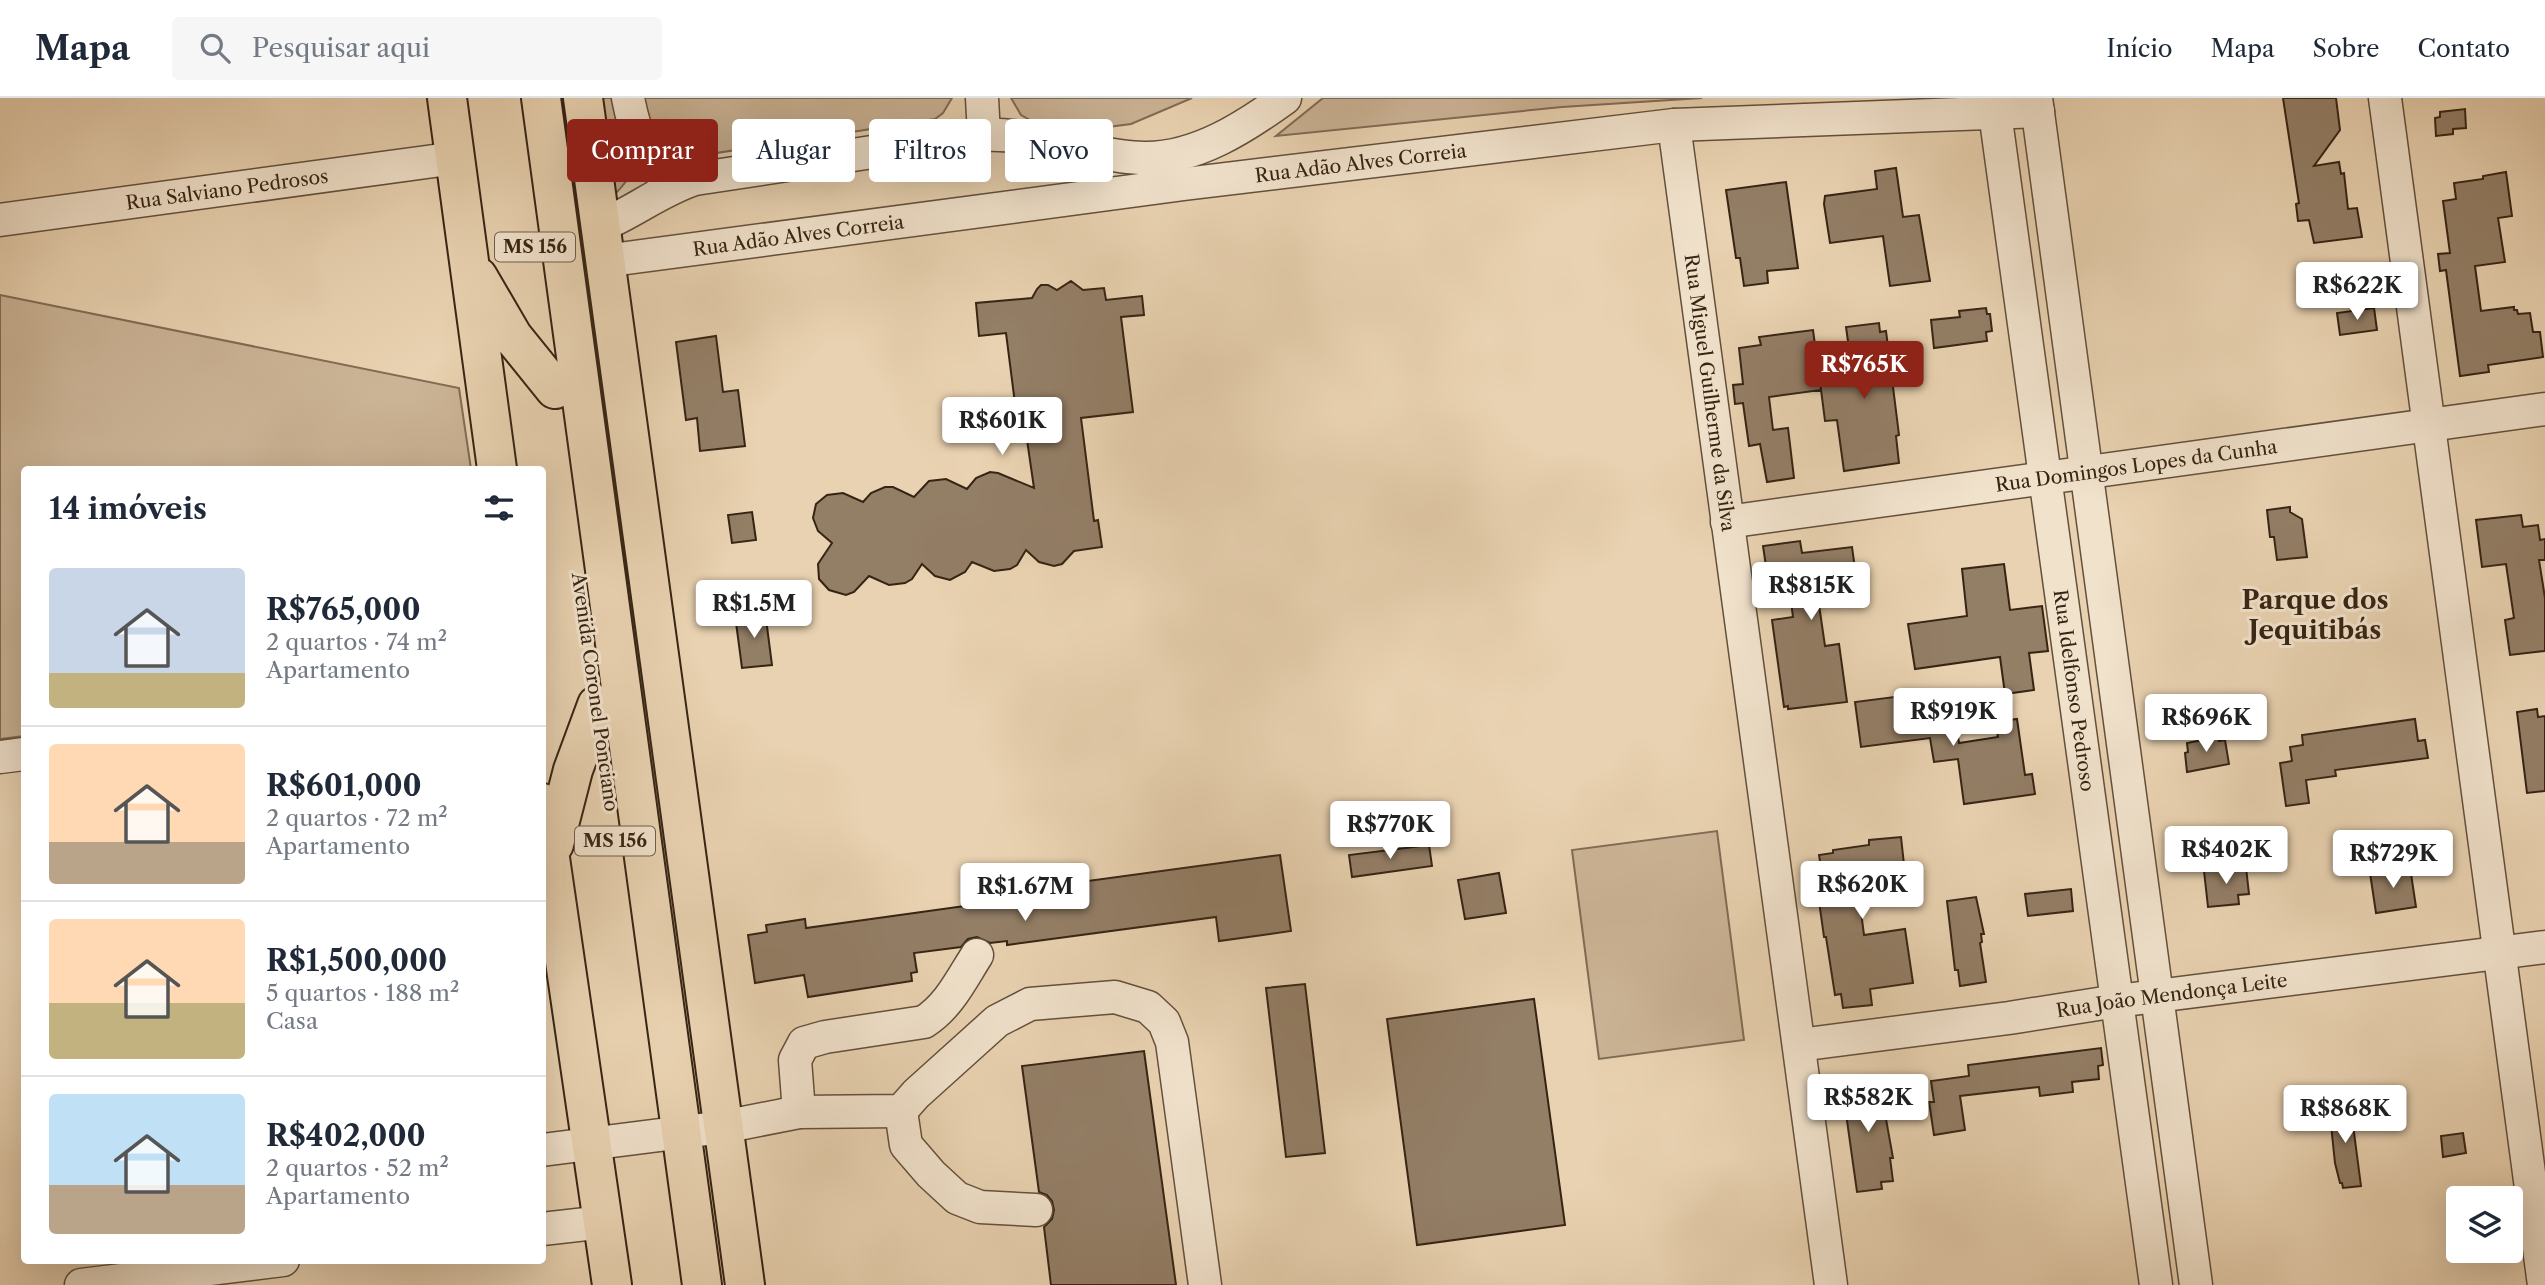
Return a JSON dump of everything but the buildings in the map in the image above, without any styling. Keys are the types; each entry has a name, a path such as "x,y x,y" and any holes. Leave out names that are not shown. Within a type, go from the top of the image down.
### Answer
{"main road":[{"path":"447,98 497,466"},
{"name":"Avenida Coronel Ponciano","path":"516,98 597,705 681,1228 675,1285"},
{"path":"541,98 668,1134"},
{"path":"583,98 745,1285"},
{"path":"469,263 513,337 555,389"},
{"path":"550,857 573,770 597,705"},
{"path":"546,830 612,1285"},
{"path":"681,1228 702,1285"}],"street":[{"path":"628,98 633,125 642,148 656,169 674,186"},
{"path":"982,98 983,119"},
{"path":"991,135 1016,135 1078,149 1145,158 1185,151 1223,139 1285,98"},
{"path":"2385,98 2544,1285"},
{"name":"Rua Adão Alves Correia","path":"602,244 1184,184 1674,125 2037,104"},
{"name":"Rua Idelfonso Pedroso","path":"2037,104 2196,1285"},
{"name":"Rua Idelfonso Pedroso","path":"1994,106 2156,1285"},
{"name":"Rua Miguel Guilherme da Silva","path":"1674,125 1831,1285"},
{"path":"602,244 626,215 674,186 695,179 869,153"},
{"name":"Rua Salviano Pedrosos","path":"0,220 456,158"},
{"name":"Rua Domingos Lopes da Cunha","path":"1727,522 2545,409"},
{"path":"0,757 21,754"},
{"name":"Rua João Mendonça Leite","path":"1799,1045 2117,1001 2545,947"},
{"path":"799,1112 795,1060 804,1043 825,1037 924,1022 937,1014 950,998 976,955"},
{"path":"546,1150 593,1146 723,1127 799,1112 901,1111 916,1094 998,1021 1030,1004 1115,997 1148,1007 1164,1022 1172,1042 1205,1285"},
{"path":"901,1111 906,1145 957,1198 980,1208 1036,1210"},
{"path":"546,1229 604,1222"},
{"path":"81,1285 179,1266 214,1264"}],"shaded area":[{"path":"556,98 614,98 622,119 567,119 567,180"},
{"path":"640,98 952,98 943,113 935,119 869,119 869,129 855,131 855,119 732,119 732,151 718,153 718,119 648,119"},
{"path":"1011,98 1192,98 1131,124 1113,126 1113,119 1028,119 1021,115"},
{"path":"1323,98 1702,98 1562,107 1276,136"},
{"path":"567,182 625,182 598,207 580,215 571,210"},
{"path":"0,295 459,388 471,466 21,466 21,736 0,739"},
{"path":"1717,831 1744,1040 1599,1059 1572,850"}],"district":[{"name":"Parque dos Jequitibás","path":"2315,615"}]}
